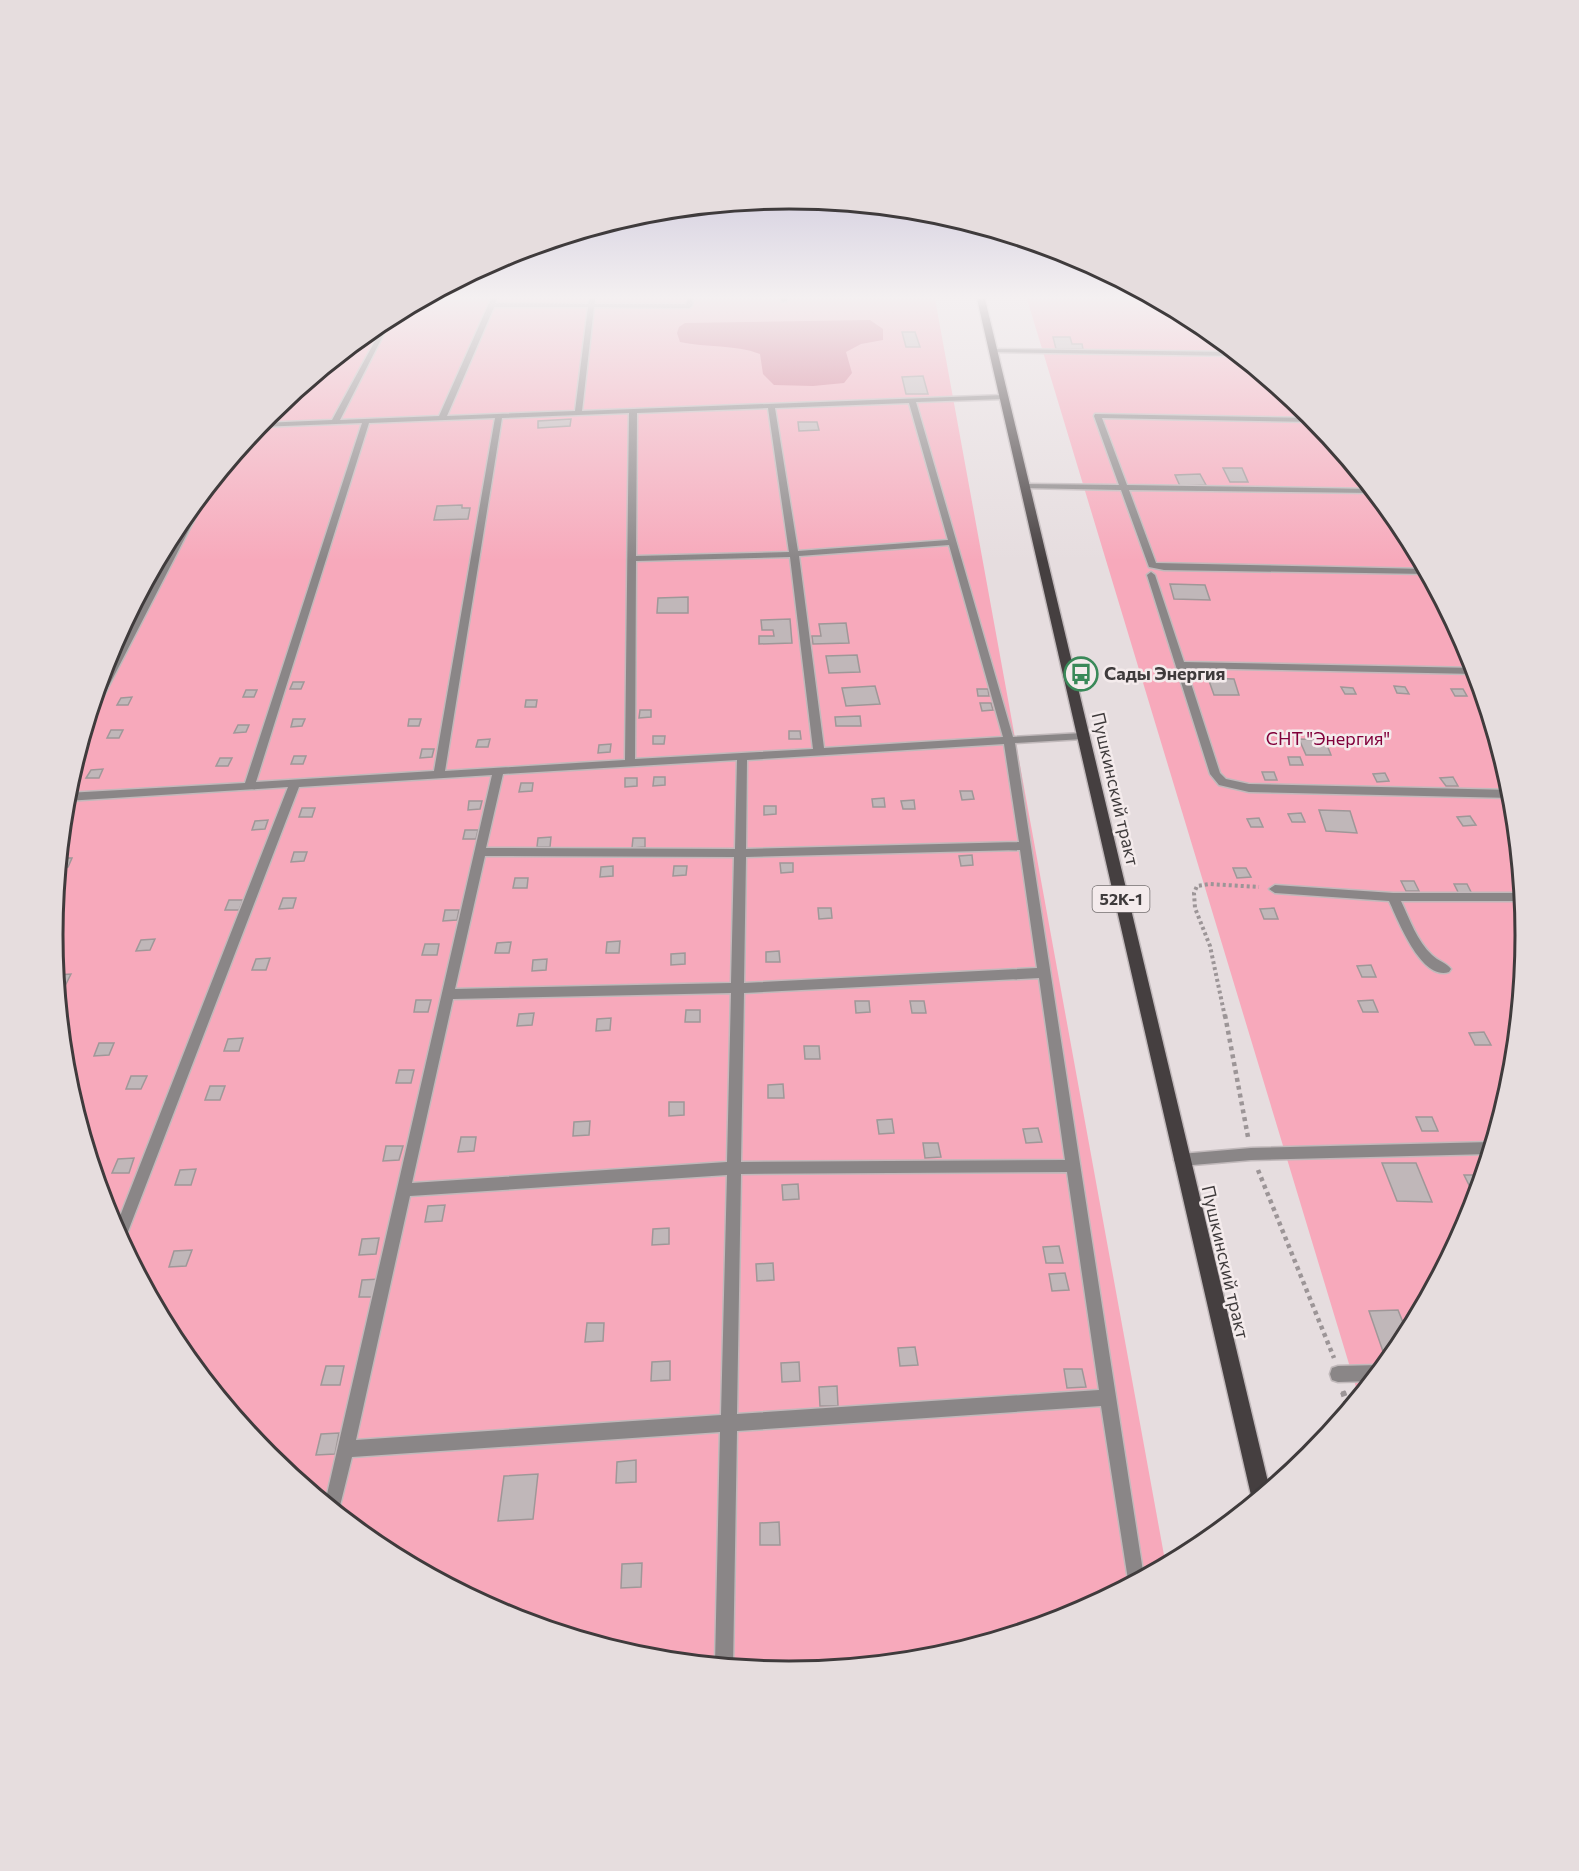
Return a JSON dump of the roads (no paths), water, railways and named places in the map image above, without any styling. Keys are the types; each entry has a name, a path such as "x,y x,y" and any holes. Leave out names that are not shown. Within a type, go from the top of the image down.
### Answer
{"main road":[{"name":"Пушкинский тракт","path":"1001,386 1259,1490"}],"lane":[{"path":"335,422 354,386"},
{"path":"442,418 456,386"},
{"path":"578,413 581,386"},
{"path":"274,424 1004,397"},
{"path":"912,400 1009,740 1135,1574"},
{"path":"771,406 794,554 819,752"},
{"path":"630,763 633,411"},
{"path":"439,774 499,416"},
{"path":"1301,420 1098,416 1152,565 1419,572"},
{"path":"249,786 366,421"},
{"path":"1025,486 1364,491"},
{"path":"632,559 794,554 952,542"},
{"path":"116,662 176,547"},
{"path":"1151,575 1182,665 1215,774 1223,782 1249,788 1502,794"},
{"path":"1182,665 1466,671"},
{"path":"77,796 1083,736"},
{"path":"724,1658 742,756"},
{"path":"334,1501 498,771"},
{"path":"123,1226 295,783"},
{"path":"480,852 740,853 1025,846"},
{"path":"1275,889 1393,897 1514,897"},
{"path":"1393,897 1424,957 1434,967 1445,969"},
{"path":"448,994 738,988 1044,973"},
{"path":"1181,1160 1251,1154 1483,1148"},
{"path":"404,1190 734,1168 1073,1166"},
{"path":"1338,1374 1369,1373"},
{"path":"346,1449 1108,1397"}],"place":[{"name":"Сады Энергия","path":"1081,674"}],"park label":[{"name":"СНТ \"Энергия\"","path":"1328,739"}]}
